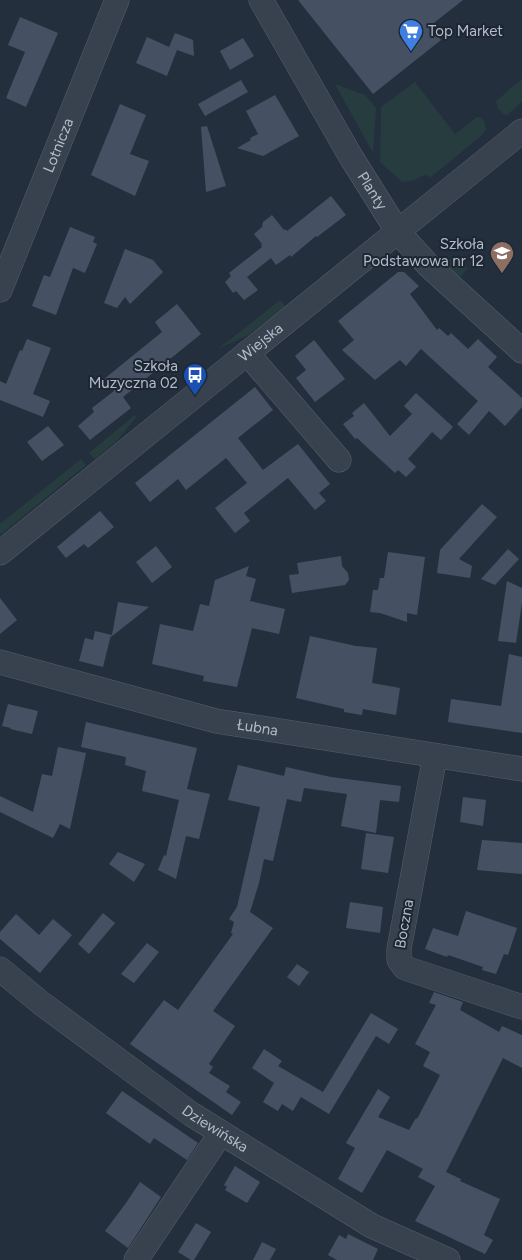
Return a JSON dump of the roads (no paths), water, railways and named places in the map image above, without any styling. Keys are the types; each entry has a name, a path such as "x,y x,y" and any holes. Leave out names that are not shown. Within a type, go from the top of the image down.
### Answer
{"street":[{"name":"Lotnicza","path":"0,290 7,253 117,0"},
{"name":"Planty","path":"261,0 351,157 398,232 429,266 522,351"},
{"name":"Wiejska","path":"0,554 522,131"},
{"path":"247,353 339,460"},
{"name":"Łubna","path":"0,662 216,721 522,769"},
{"name":"Boczna","path":"435,756 399,949 399,960 405,968 522,1007"},
{"name":"Dziewińska","path":"0,969 41,1003 191,1114 372,1226 448,1260"},
{"path":"136,1260 222,1133"}],"place":[{"name":"Top Market","path":"411,52"},
{"name":"Szkoła Podstawowa nr 12","path":"502,274"},
{"name":"Szkoła Muzyczna 02","path":"195,396"}]}
